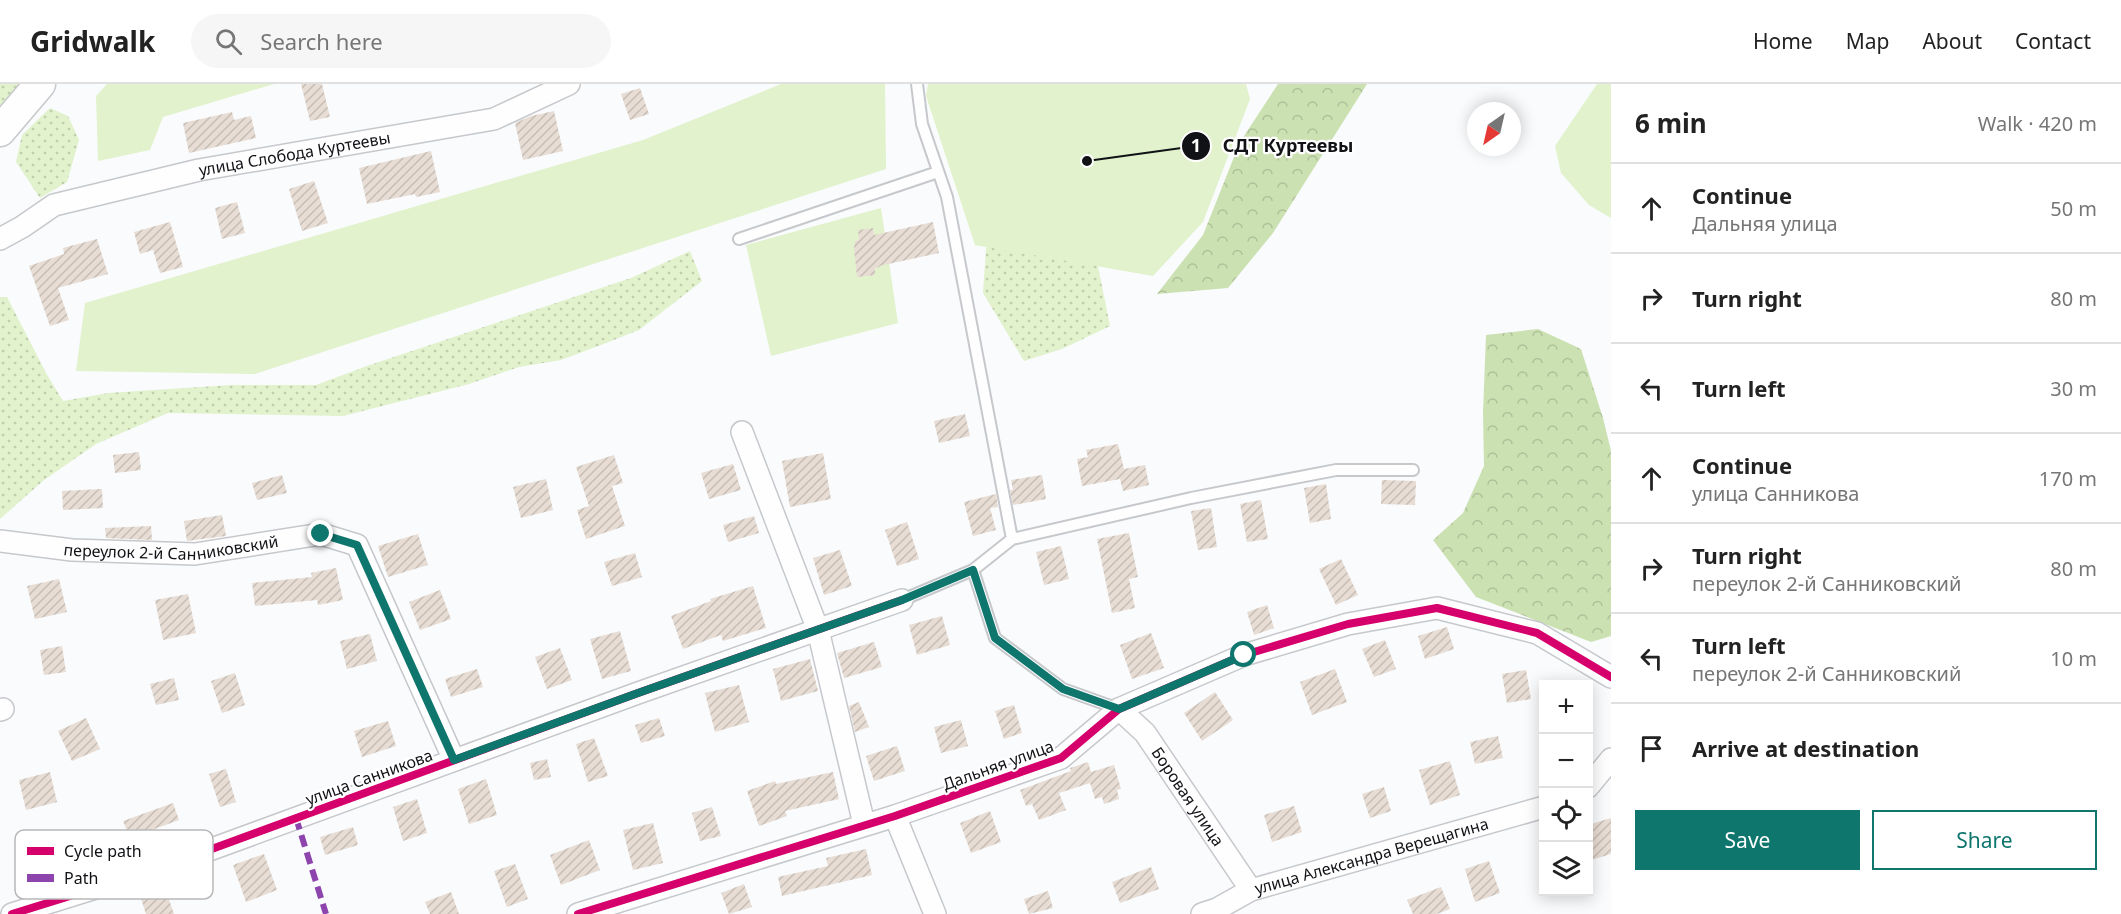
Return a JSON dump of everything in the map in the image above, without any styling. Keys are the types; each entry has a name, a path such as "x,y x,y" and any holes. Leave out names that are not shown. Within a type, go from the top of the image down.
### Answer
{"street":[{"path":"0,131 40,84"},
{"name":"улица Слобода Куртеевы","path":"0,239 54,205 199,170 494,119 568,84"},
{"path":"742,432 818,630 864,824"},
{"name":"переулок 2-й Санниковский","path":"0,541 72,550 195,554 321,534 357,545 454,760"},
{"name":"улица Санникова","path":"213,849 902,600"},
{"name":"Дальняя улица","path":"578,914 895,816 1061,758 1119,709 1244,655 1348,624 1437,608 1537,633 1611,677"},
{"name":"Боровая улица","path":"1119,709 1145,733 1251,890"},
{"path":"1593,780 1611,759"},
{"name":"улица Александра Верещагина","path":"1214,912 1251,890 1539,808"},
{"path":"895,816 935,914"},
{"name":"улица Санникова","path":"12,914 60,899"}],"lane":[{"path":"917,84 922,124 946,196 1012,539"},
{"path":"739,239 938,172"},
{"path":"902,600 973,570 1012,539 1191,498 1336,470 1413,470"},
{"path":"973,570 995,638 1063,689 1119,709"}],"green space":[{"path":"0,84 26,84 0,114"},
{"path":"107,84 274,84 163,117 150,150 98,161 96,96"},
{"path":"781,84 885,84 886,169 255,374 76,371 85,303 643,140"},
{"path":"928,84 1246,84 1250,99 1203,222 1153,276 975,245 926,96"},
{"path":"1278,84 1367,84 1273,233 1228,288 1157,294 1203,235 1240,142"},
{"path":"1597,84 1611,84 1611,218 1589,205 1561,173 1555,146"},
{"path":"50,108 68,116 79,140 67,182 40,198 16,162 22,135"},
{"path":"881,208 898,323 771,356 746,245"},
{"path":"1022,225 1098,266 1110,326 1062,349 1024,361 983,293 986,248"},
{"path":"690,251 702,281 639,330 606,343 561,360 519,367 469,384 343,416 168,413 96,444 44,480 0,519 0,297 7,297 63,401 108,393 231,385 316,385 631,278"},
{"path":"1538,329 1581,349 1611,451 1611,636 1591,642 1476,597 1433,540 1463,513 1484,466 1483,413 1486,335"}],"building":[{"path":"301,84 322,84 330,117 310,121"},
{"path":"640,88 649,114 630,120 621,94"},
{"path":"554,111 563,151 523,160 515,123 531,116"},
{"path":"232,112 234,120 251,116 256,138 189,153 183,123"},
{"path":"431,151 440,192 416,197 415,194 367,204 359,168"},
{"path":"314,181 328,223 302,231 289,189"},
{"path":"237,202 245,233 222,239 215,208"},
{"path":"170,222 183,267 160,273 153,250 140,254 134,232"},
{"path":"933,222 939,253 879,266 875,268 875,275 857,277 854,248 855,241 859,240 858,230 873,228 874,235"},
{"path":"97,239 108,274 58,288 69,320 50,326 29,266 64,254 63,248"},
{"path":"965,414 970,436 939,443 934,421"},
{"path":"1118,444 1124,469 1145,465 1149,485 1123,491 1120,479 1082,486 1077,459 1088,457 1086,450"},
{"path":"139,452 141,470 115,473 113,455"},
{"path":"823,453 831,499 790,507 782,461"},
{"path":"614,455 623,483 612,486 625,526 586,539 577,510 589,506 576,467"},
{"path":"733,464 741,490 709,499 701,473"},
{"path":"282,475 287,493 257,500 252,483"},
{"path":"1042,475 1046,499 1013,505 1011,480"},
{"path":"546,479 553,510 521,518 513,487"},
{"path":"1382,480 1416,481 1415,505 1381,504"},
{"path":"1326,484 1331,519 1310,523 1304,488"},
{"path":"102,489 103,508 63,510 62,491"},
{"path":"996,494 998,507 990,508 996,530 973,536 964,502"},
{"path":"1261,500 1268,539 1247,542 1240,504"},
{"path":"1211,508 1217,547 1198,550 1191,511"},
{"path":"222,515 226,536 187,541 184,521"},
{"path":"754,516 759,533 728,542 723,525"},
{"path":"907,522 919,559 897,566 885,530"},
{"path":"151,526 152,540 106,538 105,528"},
{"path":"1129,533 1138,577 1129,579 1135,608 1112,613 1097,539"},
{"path":"418,534 428,565 388,577 378,546"},
{"path":"1061,546 1069,579 1044,585 1036,552"},
{"path":"840,550 852,586 824,595 813,558"},
{"path":"635,553 642,577 612,586 604,562"},
{"path":"1341,559 1358,595 1336,605 1319,569"},
{"path":"336,568 343,600 318,605 317,600 255,606 252,583 312,577 311,573"},
{"path":"59,579 67,612 35,619 27,586"},
{"path":"753,586 766,628 723,641 721,635 683,649 671,616 711,601 710,599"},
{"path":"440,590 451,619 420,630 409,602"},
{"path":"188,594 196,633 163,640 155,600"},
{"path":"1267,605 1274,628 1254,635 1247,612"},
{"path":"942,616 950,645 917,655 909,625"},
{"path":"1447,627 1454,649 1425,659 1418,636"},
{"path":"620,631 631,671 602,679 590,639"},
{"path":"1151,633 1164,668 1132,679 1120,645"},
{"path":"370,634 377,661 347,669 340,641"},
{"path":"1385,640 1396,669 1374,677 1362,649"},
{"path":"874,642 882,667 844,678 837,653"},
{"path":"62,646 66,672 44,675 40,650"},
{"path":"560,648 572,680 547,689 535,657"},
{"path":"810,659 818,691 781,701 773,669"},
{"path":"477,669 483,687 451,697 445,679"},
{"path":"1335,669 1347,702 1312,715 1300,682"},
{"path":"1526,670 1531,699 1507,703 1502,674"},
{"path":"235,673 245,705 222,713 211,681"},
{"path":"174,678 179,700 156,705 150,684"},
{"path":"739,685 749,722 715,732 705,693"},
{"path":"1215,692 1233,720 1202,741 1184,713"},
{"path":"859,702 869,727 855,732 849,706"},
{"path":"1014,705 1022,733 1004,739 995,711"},
{"path":"86,718 100,749 72,761 58,731"},
{"path":"659,718 665,736 641,743 635,725"},
{"path":"961,720 968,746 941,753 934,727"},
{"path":"388,721 396,746 362,757 354,731"},
{"path":"1498,736 1503,758 1475,764 1470,742"},
{"path":"594,738 608,776 588,782 576,744"},
{"path":"897,746 905,771 874,781 866,756"},
{"path":"547,759 551,777 534,780 530,763"},
{"path":"1450,761 1460,795 1430,805 1419,770"},
{"path":"1088,762 1091,772 1114,765 1121,789 1117,790 1119,799 1104,804 1102,797 1095,799 1090,783 1059,793 1066,810 1039,820 1032,804 1026,806 1020,790 1071,771 1070,768"},
{"path":"226,769 236,802 220,807 209,774"},
{"path":"50,772 57,802 26,810 19,780"},
{"path":"833,772 839,799 785,811 787,816 759,826 747,791 775,781 776,784"},
{"path":"486,779 497,815 469,824 458,789"},
{"path":"1384,787 1391,811 1370,818 1362,794"},
{"path":"417,799 427,833 403,841 393,807"},
{"path":"173,803 179,820 152,830 127,830 123,821"},
{"path":"1294,806 1302,832 1272,842 1264,815"},
{"path":"712,807 721,836 700,841 692,813"},
{"path":"990,811 1001,842 971,853 960,823"},
{"path":"1611,818 1611,854 1593,859 1593,842 1593,823"},
{"path":"653,823 663,863 633,870 623,830"},
{"path":"353,827 358,845 325,855 320,837"},
{"path":"589,840 600,870 561,885 550,855"},
{"path":"866,849 872,875 782,896 778,877 828,866 826,858"},
{"path":"264,854 277,890 246,902 233,865"},
{"path":"1489,861 1500,893 1475,902 1465,869"},
{"path":"515,864 528,899 507,907 494,871"},
{"path":"1151,867 1159,889 1120,903 1112,882"},
{"path":"744,884 752,907 729,914 721,893"},
{"path":"1441,887 1450,909 1437,914 1413,914 1407,900"},
{"path":"1048,891 1053,908 1029,914 1024,899"},
{"path":"451,892 459,914 430,914 425,902"},
{"path":"141,899 169,899 174,914 146,914"}],"marked path":[{"path":"296,818 326,914"}],"cycle path":[{"path":"213,849 638,693 902,600"},
{"path":"578,914 895,816 1061,758 1119,709 1244,655 1348,624 1437,608 1537,633 1611,677"},
{"path":"12,914 60,899"}],"place":[{"name":"СДТ Куртеевы","path":"1087,161"}],"route":[{"path":"321,534 357,545 454,760 902,600 973,570 995,638 1063,689 1119,709 1244,655"}]}
